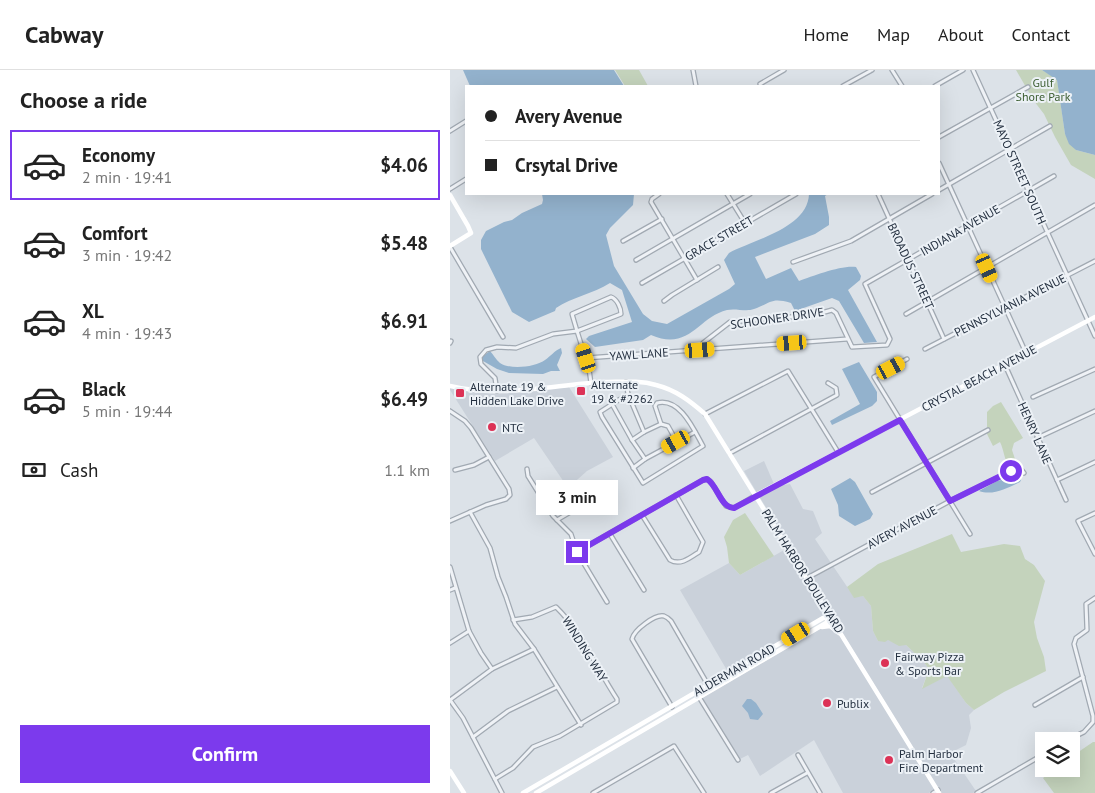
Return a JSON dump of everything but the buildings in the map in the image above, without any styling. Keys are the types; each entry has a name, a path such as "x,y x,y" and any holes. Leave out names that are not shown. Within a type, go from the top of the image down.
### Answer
{"main road":[{"path":"450,195 471,233 450,246"},
{"name":"CRYSTAL BEACH AVENUE","path":"756,495 1095,317"},
{"name":"PALM HARBOR BOULEVARD","path":"591,383 626,381 655,384 686,398 705,414 937,792"},
{"path":"450,386 497,392 591,383"},
{"name":"ALDERMAN ROAD","path":"536,793 818,628 826,623 830,616"},
{"name":"ALDERMAN ROAD","path":"523,793 823,618 830,616"},
{"path":"818,628 830,626 843,636"},
{"path":"450,771 464,793"}],"street":[{"path":"694,70 696,85"},
{"path":"760,84 784,70"},
{"path":"846,85 872,70"},
{"path":"892,70 901,85"},
{"path":"937,85 963,70"},
{"name":"MAYO STREET SOUTH","path":"973,70 1095,336"},
{"path":"940,136 1028,87"},
{"path":"450,131 465,122"},
{"path":"940,189 1050,126"},
{"path":"940,164 1026,354"},
{"name":"INDIANA AVENUE","path":"866,283 1054,176"},
{"path":"450,189 465,180"},
{"path":"658,195 651,202 696,280"},
{"path":"728,195 744,223"},
{"path":"636,260 748,195"},
{"name":"GRACE STREET","path":"642,283 794,195"},
{"name":"BROADUS STREET","path":"878,195 944,339"},
{"path":"793,262 851,241 930,195"},
{"path":"906,314 1095,205"},
{"path":"623,241 662,219"},
{"path":"450,246 503,337"},
{"name":"PENNSYLVANIA AVENUE","path":"925,349 1095,261"},
{"path":"664,301 718,267"},
{"name":"YAWL LANE","path":"586,358 847,339 852,347 885,347 890,343 890,339 866,283"},
{"path":"497,392 495,378 481,364 480,357 486,350 497,347 516,348 553,334 577,331 618,316 621,311 614,297 609,297 572,314 577,331 586,358 591,383"},
{"name":"SCHOONER DRIVE","path":"700,350 702,342 730,322 814,315 832,310 836,313 847,339"},
{"path":"907,359 874,377 970,534"},
{"name":"HENRY LANE","path":"1005,365 1066,500"},
{"path":"1033,397 1095,369"},
{"path":"705,414 788,371 838,452"},
{"path":"626,381 628,394 644,432"},
{"path":"730,453 837,395 836,388 828,383"},
{"path":"628,394 600,412 643,482 703,446 685,416 675,406 666,402 657,403 656,406 662,424"},
{"path":"612,404 645,459"},
{"path":"450,411 465,421 471,428 509,489 510,495 506,499 450,521"},
{"path":"1037,438 1095,411"},
{"path":"632,440 662,424 668,426 676,442"},
{"path":"872,492 988,430"},
{"path":"633,468 645,459 695,432"},
{"path":"455,470 474,465 489,457"},
{"path":"1056,480 1095,462"},
{"name":"AVERY AVENUE","path":"807,578 950,501 1017,468 1020,468 1024,473"},
{"path":"527,469 528,476 557,520 571,534 577,552 607,602"},
{"path":"577,552 703,480 707,479 711,482 726,506 730,508 734,508 756,495"},
{"path":"557,520 601,494 606,488"},
{"path":"642,515 670,560 678,562 686,560 699,552 703,542 676,496"},
{"path":"470,512 490,548 498,577 519,631 534,649 581,725 533,747 518,764 495,778"},
{"path":"1095,512 1078,520 1095,554"},
{"path":"610,534 644,590"},
{"path":"450,567 469,631 492,669"},
{"path":"450,590 455,588"},
{"path":"1080,734 1092,722 1093,716 1074,650 1074,641 1087,630 1086,604 1095,598"},
{"name":"WINDING WAY","path":"514,620 532,617 556,607 578,635 617,699 617,702 581,725"},
{"path":"672,706 632,639 635,632 642,626 664,616 671,621 708,686"},
{"path":"450,644 469,631"},
{"path":"502,793 473,737 450,700 492,669 534,649"},
{"path":"1035,705 1083,676"},
{"path":"473,737 513,708 557,687"},
{"path":"700,697 738,760"},
{"path":"593,793 674,746 704,793"},
{"path":"798,755 820,793"},
{"path":"977,793 1035,759"},
{"path":"771,793 807,772"}],"shaded area":[{"path":"569,387 613,457 587,471 568,488 534,438 495,461 450,390 450,388 491,394"},
{"path":"764,461 774,484 757,493 744,471"},
{"path":"790,484 803,509 813,511 822,533 815,539 831,563 807,575 759,496 777,486"},
{"path":"786,549 828,615 728,672 680,590 729,563 740,575"},
{"path":"833,566 854,597 863,596 871,606 873,631 878,641 888,640 906,645 929,669 922,688 947,675 966,703 974,710 969,715 971,728 966,745 950,753 976,791 973,793 941,793 809,579"},
{"path":"831,620 935,789 929,793 843,793 814,740 760,776 748,755 740,759 702,698 827,625"}],"green space":[{"path":"615,70 639,70 647,85 624,85"},
{"name":"Gulf Shore Park","path":"1016,70 1042,70 1057,79 1065,134 1076,150 1095,155 1095,179 1071,165 1044,114"},
{"path":"1001,402 1023,438 1014,443 1012,450 1016,462 1009,466 1000,442 993,446 987,434 990,430 987,428 987,412"},
{"path":"745,513 774,556 740,575 729,563 724,537 733,520"},
{"path":"952,534 961,552 1004,544 1020,546 1025,559 1034,565 1045,581 1034,622 1046,671 1004,692 974,710 966,703 947,676 922,689 929,669 906,645 899,646 888,640 885,642 878,641 873,631 871,606 863,596 854,598 847,587 878,564"},
{"path":"1095,742 1095,793 1054,793 1043,778 1080,777 1080,751"}],"water":[{"path":"463,70 614,70 623,85 470,85"},
{"path":"1042,70 1095,70 1095,155 1076,150 1069,144 1065,134 1057,80"},
{"path":"542,195 634,195 633,205 610,228 606,235 614,266 643,314 652,321 667,324 735,284 724,260 729,253 765,238 790,224 806,206 809,195 826,195 825,196 829,225 815,234 755,257 766,279 791,268 799,281 835,269 856,267 861,276 860,280 848,290 877,342 864,343 839,301 832,298 795,311 791,303 779,301 751,310 727,310 708,319 692,332 675,339 664,339 651,335 643,340 595,347 586,339 589,336 632,322 622,290 610,283 569,301 556,308 555,311 529,322 512,312 481,249 481,240 486,231 542,204"},
{"path":"561,348 562,353 557,365 560,371 551,371 543,374 509,373 483,361 483,356 490,351 504,365 516,367 529,366 541,362"},
{"path":"859,362 877,392 877,401 872,406 832,425 830,421 860,404 842,369"},
{"path":"1018,476 1021,480 1020,482 1005,489 989,493 979,491 997,481"},
{"path":"850,478 855,482 873,514 870,519 855,526 839,516 838,505 831,489"},
{"path":"747,699 751,699 756,703 763,714 758,720 750,719 742,706"}],"place":[{"name":"Alternate 19 & #2262","path":"581,391"},
{"name":"Alternate 19 & Hidden Lake Drive","path":"460,393"},
{"name":"NTC","path":"492,427"},
{"name":"Fairway Pizza & Sports Bar","path":"885,663"},
{"name":"Publix","path":"827,703"},
{"name":"Palm Harbor Fire Department","path":"889,760"}],"route":[{"path":"577,552 703,480 707,479 711,482 726,506 734,508 900,420 950,501 1011,471"}]}
